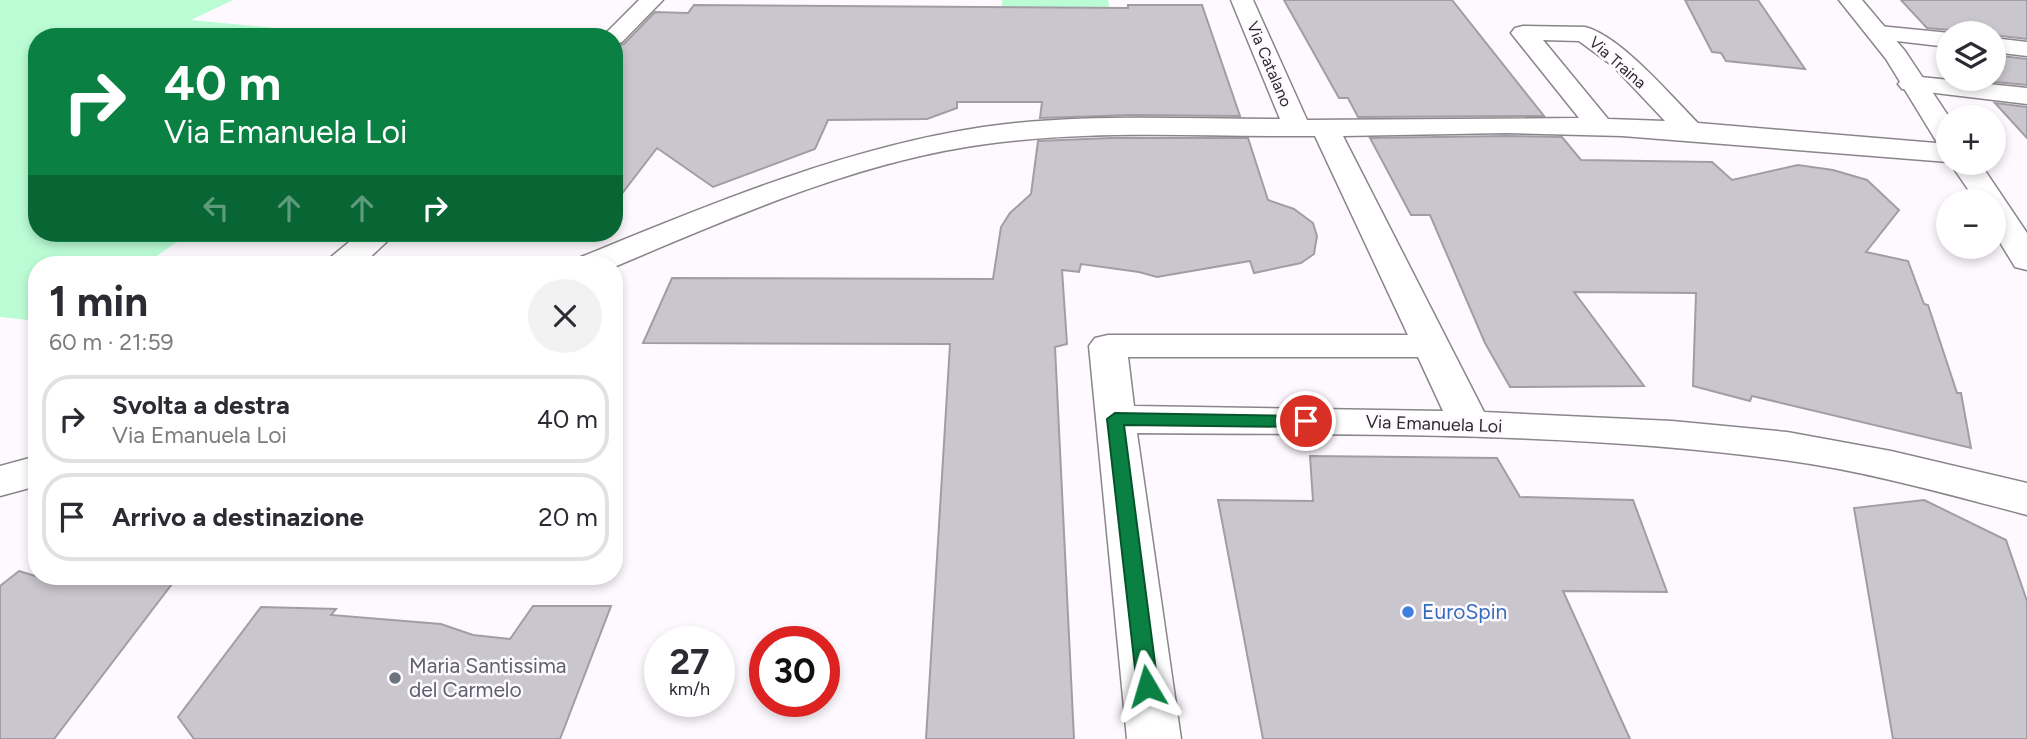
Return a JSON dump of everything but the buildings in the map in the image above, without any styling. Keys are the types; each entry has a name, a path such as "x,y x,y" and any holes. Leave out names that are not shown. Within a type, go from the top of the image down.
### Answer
{"street":[{"path":"623,28 652,0"},
{"name":"Via Catalano","path":"1242,0 1431,346 1469,424"},
{"path":"1850,0 1879,33 1936,120"},
{"name":"Via Traina","path":"1600,127 1523,33 1585,34 1593,38 1622,61 1691,132"},
{"path":"1879,33 1936,39"},
{"path":"2006,47 2027,49"},
{"path":"1912,84 2027,96"},
{"path":"612,256 744,201 941,144 1053,129 1147,125 1311,128 1600,127 1936,152"},
{"path":"2006,226 2027,260"},
{"path":"353,256 369,242"},
{"path":"1154,739 1108,346 1431,346"},
{"name":"Via Emanuela Loi","path":"1115,419 1469,424 1754,442 1899,468 2027,499"},
{"path":"0,481 28,473"}],"green space":[{"path":"0,0 233,0 191,20 274,28 28,28 28,242 177,242 157,256 28,256 28,320 0,317"},
{"path":"1002,0 1108,0 1112,20 1001,41"}],"place":[{"name":"EuroSpin","path":"1408,612"},
{"name":"Maria Santissima del Carmelo","path":"395,678"}],"route":[{"path":"1147,686 1115,419 1306,421"}]}
